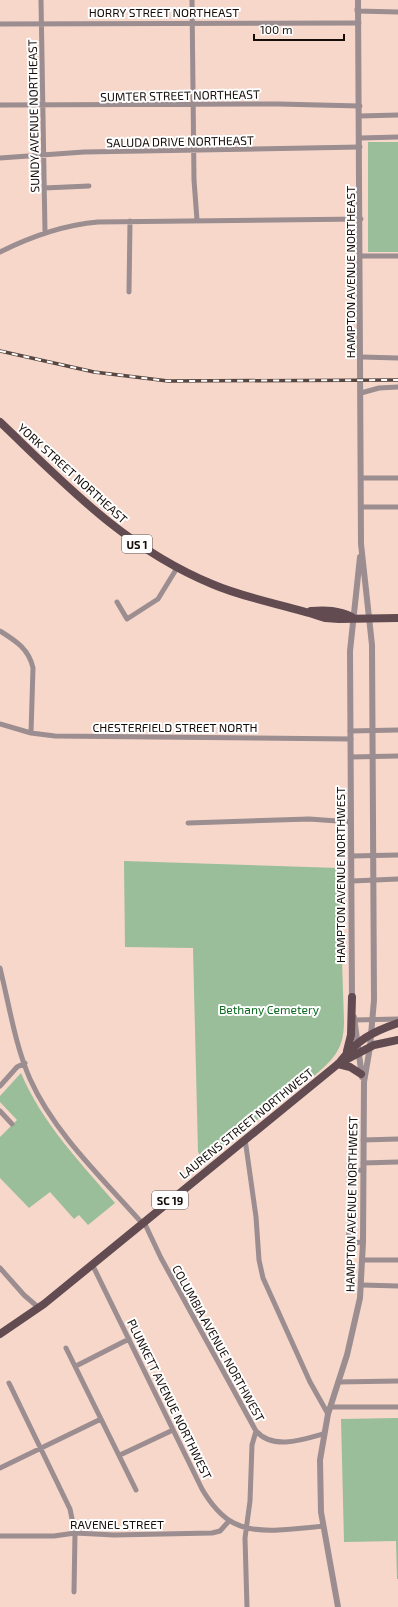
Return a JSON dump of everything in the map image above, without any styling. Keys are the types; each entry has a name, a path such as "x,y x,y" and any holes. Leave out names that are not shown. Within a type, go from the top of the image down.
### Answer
{"main road":[{"name":"YORK STREET NORTHEAST","path":"0,422 103,519 133,542 177,568 231,591 307,612 327,610 341,612 353,618 398,618"},
{"path":"346,1053 351,1035 352,997"},
{"name":"LAURENS STREET NORTHWEST","path":"338,1064 346,1053 372,1032 398,1023"},
{"path":"388,1026 385,1033 389,1041"},
{"name":"LAURENS STREET NORTHWEST","path":"0,1334 39,1308 245,1138 338,1064 370,1047 389,1041 398,1040"},
{"path":"338,1064 350,1067 363,1078"}],"street":[{"name":"SUNDY AVENUE NORTHEAST","path":"41,0 45,232"},
{"path":"192,0 194,150 197,220"},
{"name":"HAMPTON AVENUE NORTHEAST","path":"351,739 350,651 361,544 361,219 359,23 357,0"},
{"path":"358,11 398,12"},
{"name":"HORRY STREET NORTHEAST","path":"0,24 359,23"},
{"name":"SUMTER STREET NORTHEAST","path":"0,105 306,104 360,106"},
{"path":"360,116 398,115"},
{"path":"360,138 398,137"},
{"name":"SALUDA DRIVE NORTHEAST","path":"0,158 43,154 360,147"},
{"path":"44,188 89,186"},
{"path":"0,252 45,232 84,223 184,220 361,219"},
{"path":"129,292 130,221"},
{"path":"360,256 398,256"},
{"path":"362,357 398,358"},
{"path":"361,393 379,388 398,388"},
{"path":"361,478 398,478"},
{"path":"361,507 398,507"},
{"name":"HAMPTON AVENUE NORTHEAST","path":"361,544 372,645 372,756"},
{"path":"117,602 127,619 158,599 177,568"},
{"path":"0,631 18,643 31,661 33,668 31,733"},
{"name":"CHESTERFIELD STREET NORTH","path":"0,724 31,733 56,736 351,739"},
{"path":"350,730 398,730"},
{"name":"HAMPTON AVENUE NORTHWEST","path":"338,1607 323,1526 319,1483 324,1434 328,1414 357,1318 362,1285 363,1078 352,997 351,739"},
{"name":"HAMPTON AVENUE NORTHWEST","path":"363,1078 370,1047 373,1019 372,756"},
{"path":"351,757 398,756"},
{"path":"188,823 309,819 351,822"},
{"path":"351,856 398,855"},
{"path":"352,881 398,879"},
{"name":"COLUMBIA AVENUE NORTHWEST","path":"0,968 25,1063 35,1089 56,1122 83,1157 143,1222 161,1258 256,1431 263,1438 277,1443 324,1434"},
{"path":"355,1020 398,1019"},
{"path":"0,1086 17,1067 25,1063"},
{"path":"0,1111 12,1124"},
{"path":"245,1138 256,1216 259,1260 263,1278 310,1382 328,1414"},
{"path":"363,1140 398,1139"},
{"path":"349,1171 363,1167 398,1162"},
{"path":"349,1164 349,1182"},
{"path":"348,1260 349,1224"},
{"path":"349,1242 363,1242"},
{"path":"363,1260 398,1260"},
{"name":"PLUNKETT AVENUE NORTHWEST","path":"92,1264 207,1497 229,1521 246,1529"},
{"path":"0,1268 24,1295 39,1308"},
{"path":"362,1285 398,1286"},
{"path":"76,1366 129,1339"},
{"path":"66,1348 136,1490"},
{"path":"338,1382 398,1381"},
{"path":"9,1383 68,1502 75,1533 74,1592"},
{"path":"330,1407 398,1407"},
{"path":"0,1468 101,1418"},
{"path":"120,1455 173,1430"},
{"path":"247,1607 246,1529 250,1501 252,1445 256,1431"},
{"name":"RAVENEL STREET","path":"0,1536 54,1536 75,1533 114,1535 212,1533 220,1531 229,1521"},
{"path":"246,1529 270,1530 323,1526"}],"green space":[{"path":"368,142 398,142 398,252 368,252"},
{"name":"Bethany Cemetery","path":"124,861 339,868 344,1030 337,1052 333,1058 315,1075 204,1161 198,1152 193,948 125,947"},
{"path":"21,1073 40,1109 51,1125 75,1157 115,1203 88,1225 79,1215 74,1219 50,1192 29,1208 0,1178 0,1137 17,1120 0,1102 0,1096"},
{"path":"398,1418 397,1579 396,1541 344,1542 341,1419"}],"railway":[{"path":"0,351 94,372 168,381 398,380"}]}
